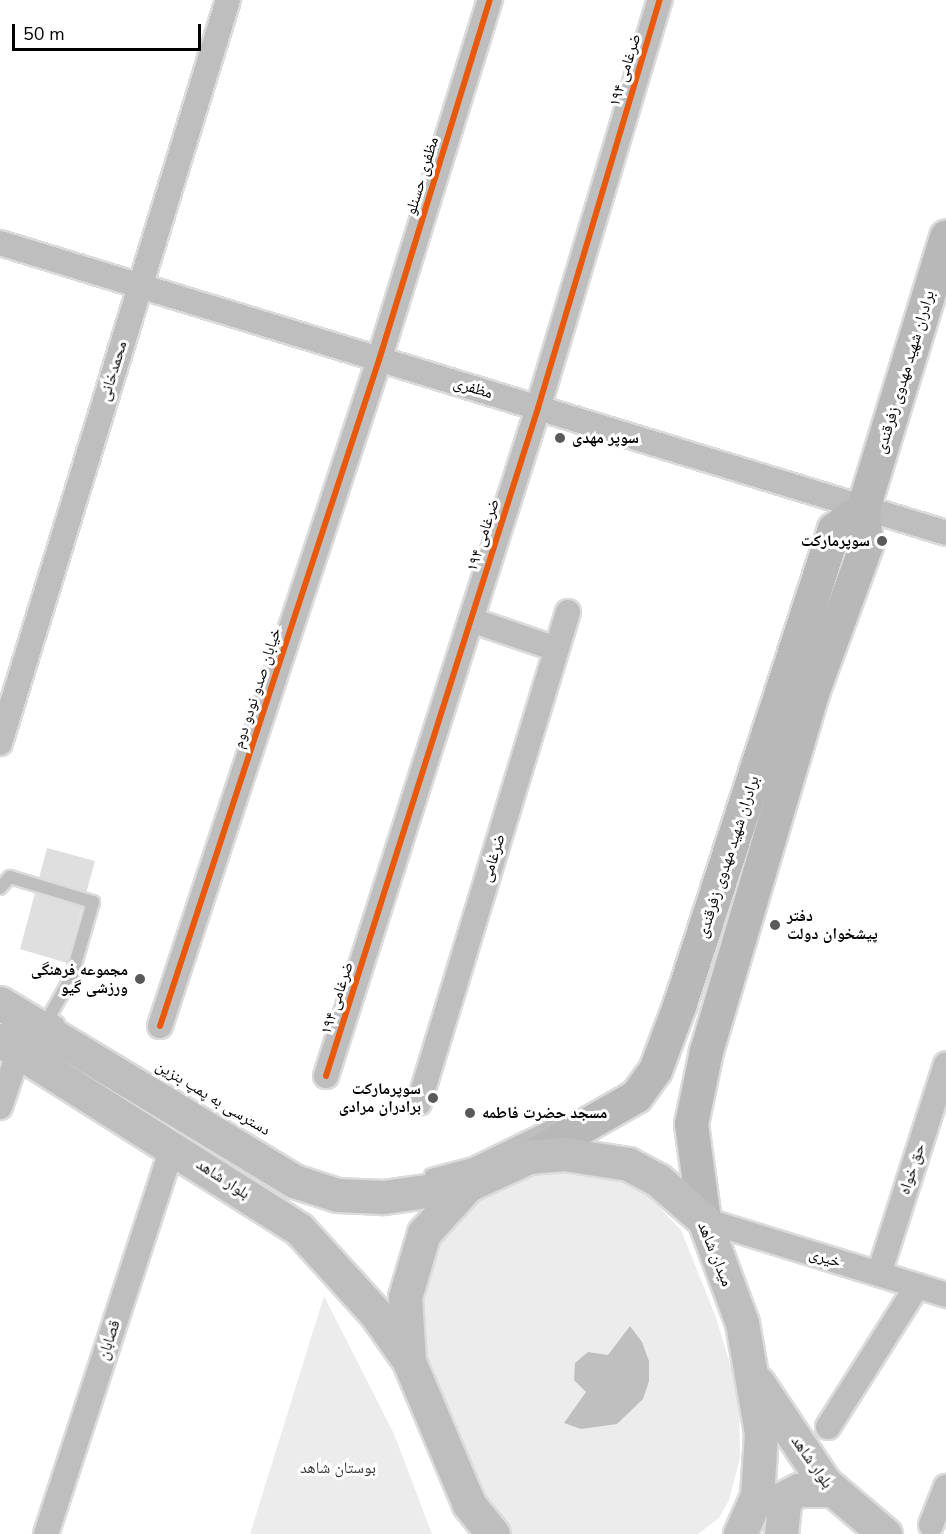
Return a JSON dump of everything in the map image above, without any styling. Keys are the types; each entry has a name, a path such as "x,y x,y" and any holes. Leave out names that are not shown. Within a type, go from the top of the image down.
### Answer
{"main road":[{"name":"برادران شهید مهدوی زفرقندی","path":"704,1220 691,1124 706,1051 813,690 866,545 863,508 946,236"},
{"name":"برادران شهید مهدوی زفرقندی","path":"529,1157 585,1128 636,1096 654,1070 680,1003 834,529 863,508"},
{"path":"0,1003 294,1181 338,1195 383,1197 468,1185"},
{"name":"بلوار شاهد","path":"9,1045 173,1146 299,1229 376,1314 410,1361"},
{"name":"میدان شاهد","path":"493,1534 472,1519 410,1361 405,1297 412,1265 424,1233 468,1185 529,1157 564,1154 628,1164 658,1180 704,1220 742,1323 754,1376 761,1467 757,1496 740,1534"},
{"name":"بلوار شاهد","path":"754,1376 832,1490 885,1534"},
{"path":"781,1534 785,1497 799,1490 832,1490"}],"street":[{"name":"محمدخانی","path":"0,743 138,286 228,0"},
{"name":"مظفری حسنلو","path":"379,360 490,0"},
{"name":"ضرغامی ۱۹۴","path":"326,1076 537,408 660,0"},
{"name":"مظفری","path":"0,243 946,533"},
{"name":"خیابان صدو نودو دوم","path":"160,1026 379,360"},
{"name":"ضرغامی","path":"419,1103 568,612"},
{"path":"471,620 556,649"},
{"path":"0,1107 9,1045"},
{"name":"حق خواه","path":"879,1274 946,1064"},
{"name":"قصابان","path":"46,1534 173,1146"},
{"name":"خیری","path":"704,1220 946,1295"},
{"path":"828,1427 917,1286"},
{"path":"931,1526 946,1487"}],"lane":[{"name":"دسترسی به پمپ بنزین","path":"0,888 10,877 93,902 71,978 49,1017 286,1161"},
{"path":"353,1181 376,1184 426,1177 473,1164 549,1126 585,1128"}],"green space":[{"path":"602,1170 643,1190 681,1230 715,1315 739,1393 740,1458 729,1500 719,1518 698,1534 504,1534 454,1430 419,1336 422,1281 436,1237 481,1197 542,1171"},
{"name":"بوستان شاهد","path":"324,1296 394,1434 432,1534 250,1534"}],"shaded area":[{"path":"630,1326 642,1342 649,1361 649,1381 643,1399 617,1424 581,1429 564,1423 586,1392 574,1380 575,1363 588,1352 608,1355"}],"building":[{"path":"47,848 95,861 67,963 20,949"}],"cycle path":[{"path":"160,1026 379,360 490,0"},
{"path":"326,1076 538,408 660,0"}],"place":[{"name":"سوپر مهدی","path":"560,438"},
{"name":"سوپرمارکت","path":"882,541"},
{"name":"دفتر پیشخوان دولت","path":"775,925"},
{"name":"مجموعه فرهنگی ورزشی گیو","path":"140,979"},
{"name":"سوپرمارکت برادران مرادی","path":"433,1098"},
{"name":"مسجد حضرت فاطمه","path":"470,1113"}]}
